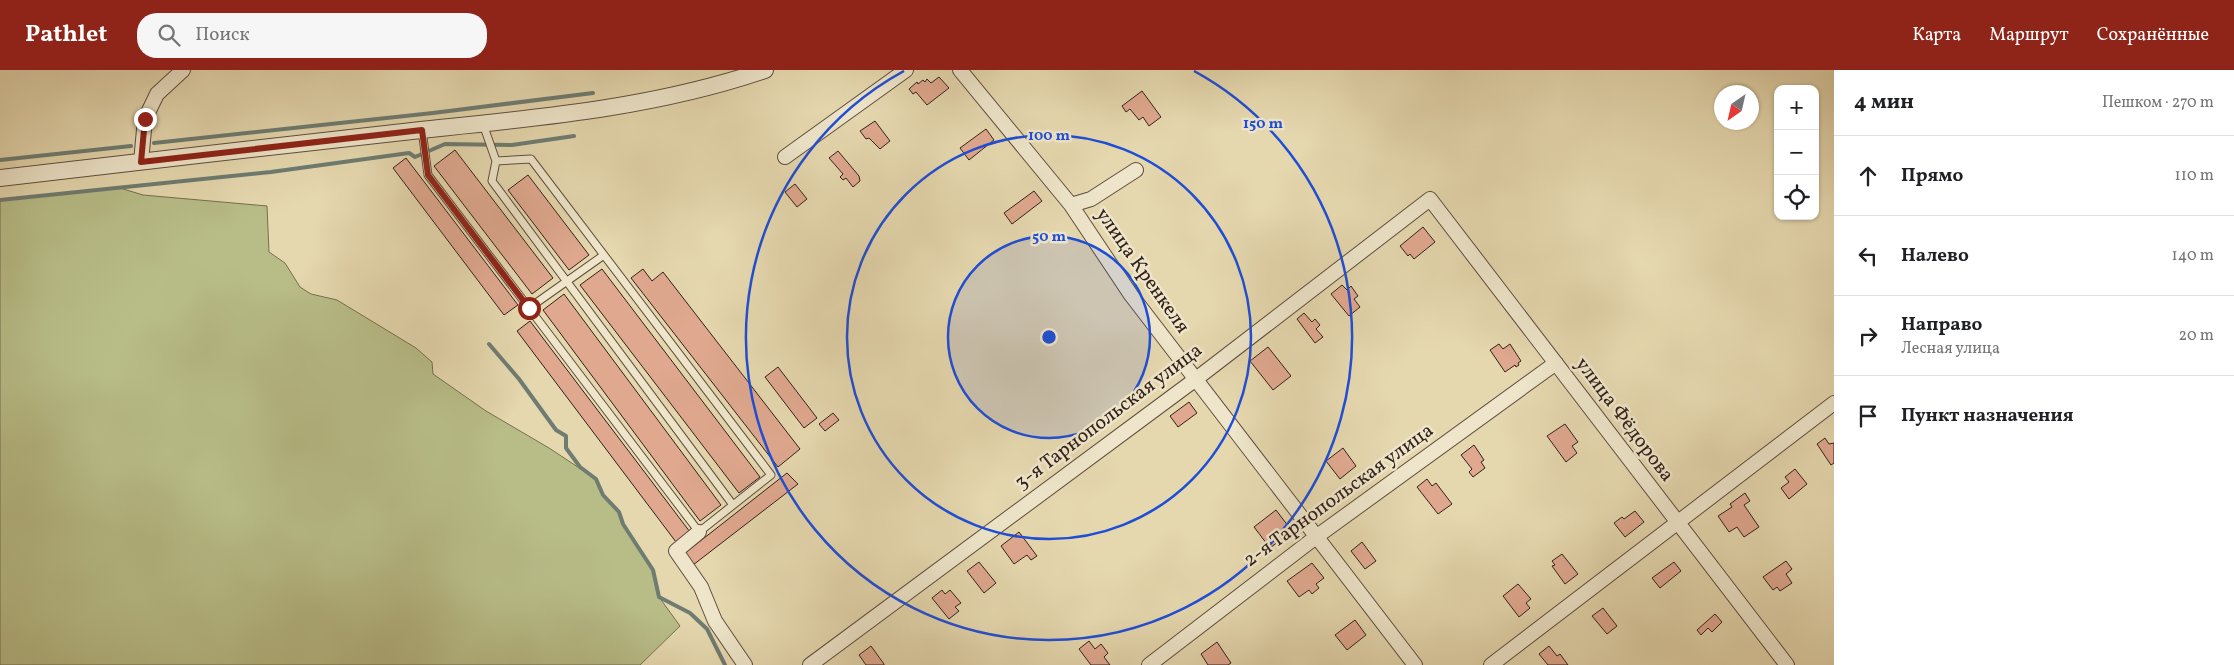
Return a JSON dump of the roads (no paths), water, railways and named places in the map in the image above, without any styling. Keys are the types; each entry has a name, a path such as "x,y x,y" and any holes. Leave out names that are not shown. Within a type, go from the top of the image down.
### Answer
{"street":[{"path":"141,162 145,119 157,94 183,70"},
{"path":"0,178 483,124 619,106 730,82 765,70"},
{"path":"785,157 906,70"},
{"name":"улица Кренкеля","path":"960,70 1071,205 1131,295 1415,665"},
{"path":"1071,205 1091,199 1136,170"},
{"name":"улица Фёдорова","path":"1430,199 1787,665"},
{"name":"3-я Тарнопольская улица","path":"810,665 1196,378 1430,199"},
{"name":"2-я Тарнопольская улица","path":"1149,665 1316,537 1556,363"},
{"path":"1491,665 1834,403"},
{"path":"699,532 676,551 701,587 715,621 745,665"}],"lane":[{"path":"483,124 496,161 492,182 733,506"},
{"path":"422,130 428,175 699,532 772,475 531,159 496,161"},
{"path":"529,308 565,281 578,275 604,254"}],"waterway":[{"path":"154,143 433,113 593,93"},
{"path":"0,200 271,172 409,153 415,157 445,144 512,145 574,136"},
{"path":"0,160 131,146"},
{"path":"489,344 519,379 556,430 566,436 566,448 580,467 596,479 603,495 619,512 623,524 653,570 659,597 690,613 707,629 725,665"}]}
